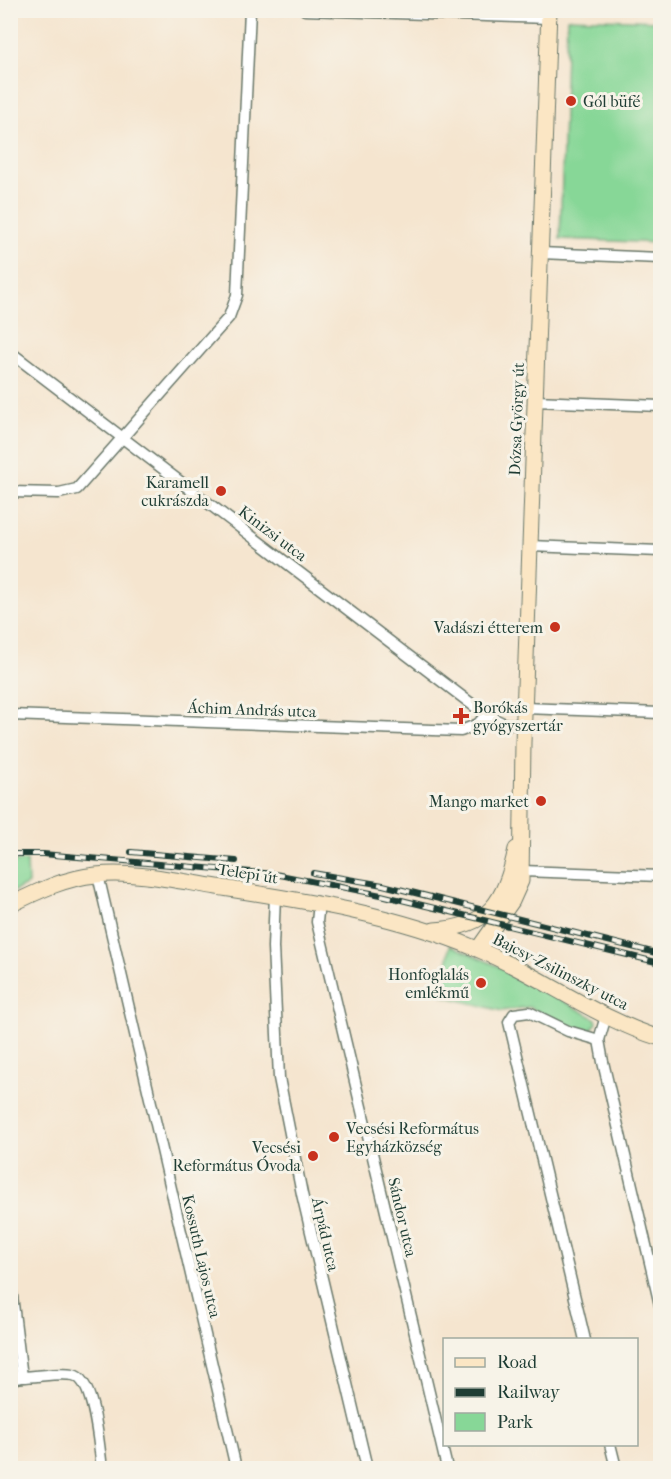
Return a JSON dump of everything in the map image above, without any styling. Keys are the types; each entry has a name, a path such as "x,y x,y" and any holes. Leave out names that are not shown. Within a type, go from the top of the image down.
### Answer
{"main road":[{"name":"Dózsa György út","path":"478,949 512,901 522,871 520,829 523,725 549,14"},
{"name":"Dózsa György út","path":"476,922 494,904 509,882 520,829"},
{"name":"Telepi út","path":"10,905 60,883 98,875 176,880 319,903 428,930 478,949"},
{"path":"428,930 465,926 476,922 478,949"},
{"name":"Bajcsy-Zsilinszky utca","path":"478,949 606,1016 660,1038"}],"street":[{"path":"10,492 59,493 77,489 221,328 234,307 237,294 250,10"},
{"path":"305,10 549,14"},
{"path":"540,252 660,258"},
{"name":"Kinizsi utca","path":"10,352 486,715 505,724 523,725"},
{"path":"535,401 660,406"},
{"path":"530,546 660,551"},
{"path":"524,708 660,713"},
{"name":"Áchim András utca","path":"10,715 461,731 478,724 486,715"},
{"path":"522,871 660,876"},
{"name":"Kossuth Lajos utca","path":"98,875 236,1468"},
{"name":"Árpád utca","path":"275,896 273,947 279,1078 304,1205 367,1468"},
{"name":"Sándor utca","path":"319,903 317,922 447,1468"},
{"path":"585,1338 509,1022 514,1014 529,1012 568,1031 599,1040"},
{"path":"606,1016 599,1040 610,1102 660,1305"},
{"path":"10,1279 22,1377"},
{"path":"10,1379 75,1375 86,1383 91,1398 102,1468"},
{"path":"610,1446 616,1468"}],"green space":[{"path":"567,18 660,21 660,243 560,239"},
{"path":"27,861 28,884 11,893 11,862"},
{"path":"450,945 509,971 596,1019 597,1023 589,1032 560,1023 529,1007 502,1011 443,996"}],"railway":[{"path":"131,852 236,861"},
{"path":"10,854 43,854 275,874 381,895 660,963"},
{"path":"313,873 383,885 660,954"}],"place":[{"name":"Gól büfé","path":"571,101"},
{"name":"Karamell cukrászda","path":"221,491"},
{"name":"Vadászi étterem","path":"555,627"},
{"name":"Borókás gyógyszertár","path":"461,716"},
{"name":"Mango market","path":"541,801"},
{"name":"Honfoglalás emlékmű","path":"481,983"},
{"name":"Vecsési Református Egyházközség","path":"334,1137"},
{"name":"Vecsési Református Óvoda","path":"313,1156"}]}
